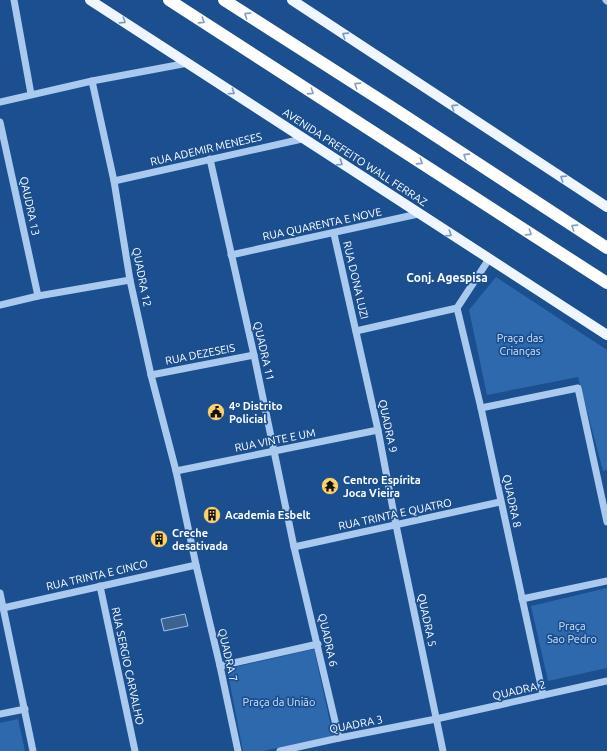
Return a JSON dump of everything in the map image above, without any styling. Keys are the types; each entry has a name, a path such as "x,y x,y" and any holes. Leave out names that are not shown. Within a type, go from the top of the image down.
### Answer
{"highway":[{"path":"169,0 607,283"},
{"path":"224,0 393,108 607,248"}],"main road":[{"name":"AVENIDA PREFEITO WALL FERRAZ","path":"90,0 302,139 607,335"},
{"path":"292,0 607,207"}],"street":[{"path":"14,0 31,94"},
{"path":"0,102 92,81 188,63"},
{"name":"QUADRA 12","path":"92,81 114,181 130,280 151,375 176,471"},
{"name":"QAUDRA 13","path":"0,122 38,296"},
{"name":"RUA ADEMIR MENESES","path":"114,181 302,139"},
{"name":"QUADRA 11","path":"210,159 254,355 294,547"},
{"name":"RUA QUARENTA E NOVE","path":"231,255 334,234 418,214"},
{"name":"RUA DONA LUZI","path":"334,234 356,331"},
{"path":"356,331 457,308 489,260"},
{"path":"0,305 38,296 130,280"},
{"name":"QUADRA 8","path":"457,308 481,408 500,502 543,695"},
{"name":"QUADRA 9","path":"356,331 378,430 396,525"},
{"name":"RUA DEZESEIS","path":"151,375 254,355"},
{"path":"481,408 578,388 607,522"},
{"name":"RUA VINTE E UM","path":"176,471 378,430"},
{"name":"QUADRA 7","path":"176,471 238,751"},
{"path":"599,480 607,478"},
{"name":"RUA TRINTA E QUATRO","path":"294,547 500,502"},
{"name":"QUADRA 5","path":"396,525 443,751"},
{"name":"QUADRA 6","path":"294,547 339,738"},
{"name":"RUA TRINTA E CINCO","path":"3,608 196,565"},
{"path":"522,598 607,581"},
{"name":"RUA SERGIO CARVALHO","path":"100,586 135,751"},
{"path":"0,593 33,751"},
{"path":"220,666 318,644"},
{"name":"QUADRA 2","path":"436,720 607,681"},
{"path":"0,714 25,709"},
{"name":"QUADRA 3","path":"280,751 339,738 436,720"}],"green space":[{"name":"Praça das Crianças","path":"496,277 607,350 607,470 603,471 578,377 487,395 469,310"},
{"name":"Praça Sao Pedro","path":"607,588 607,668 548,681 531,606"},
{"name":"Praça da União","path":"314,649 333,736 263,751 243,751 227,669"},
{"path":"18,719 25,751 0,751 0,723"}],"shaded area":[{"path":"185,614 188,626 164,631 161,619"}],"place":[{"name":"4º Distrito Policial","path":"216,412"},
{"name":"Centro Espírita Joca Vieira","path":"330,486"},
{"name":"Academia Esbelt","path":"212,515"},
{"name":"Creche desativada","path":"159,539"}],"district":[{"name":"Conj. Agespisa","path":"447,277"}]}
